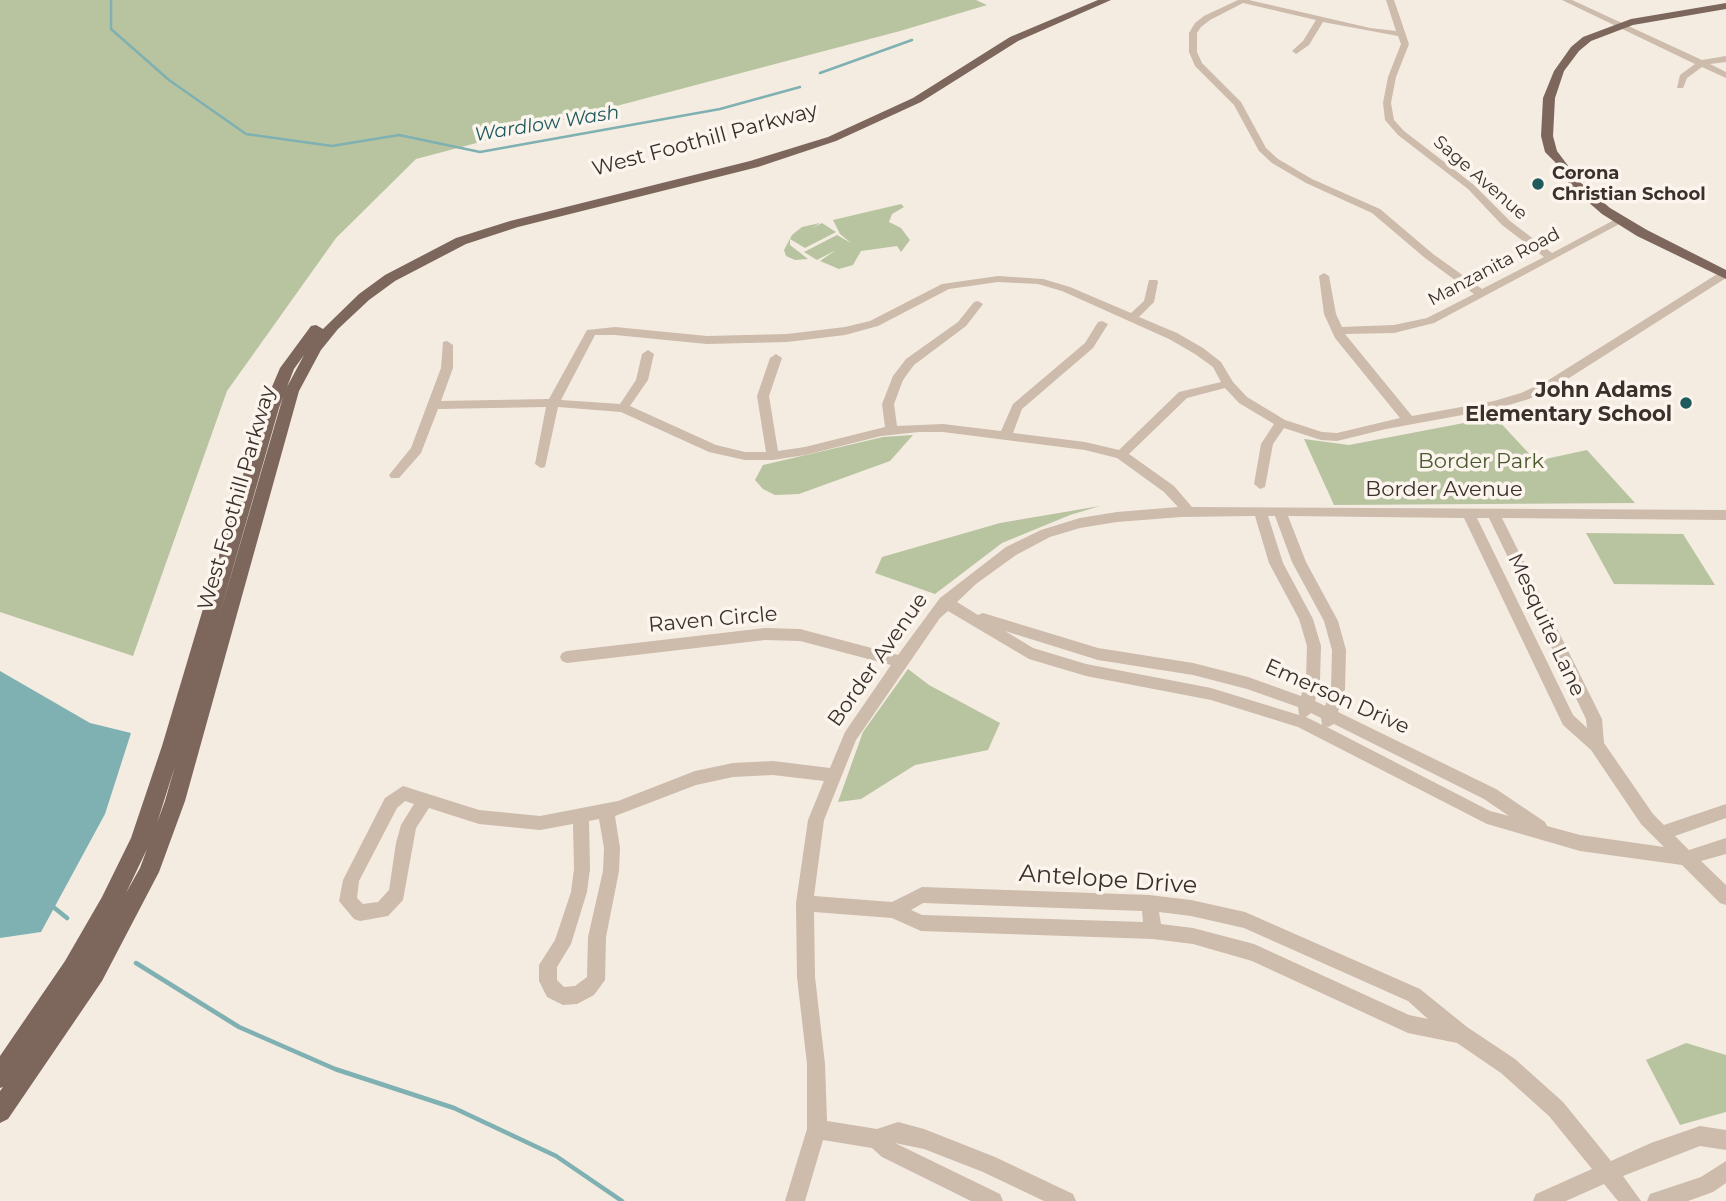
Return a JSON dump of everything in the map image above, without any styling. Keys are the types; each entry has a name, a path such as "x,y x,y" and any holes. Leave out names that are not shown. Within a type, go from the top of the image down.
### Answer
{"main road":[{"name":"West Foothill Parkway","path":"0,1076 73,969 110,904 141,840 172,746 278,388 294,357 331,312 369,281 417,252 492,222 747,159 841,128 903,99 1000,39 1090,0"},
{"name":"West Foothill Parkway","path":"0,1111 51,1040 124,921 149,872 175,802 292,391 315,348 352,307 413,264 479,234 754,164 843,135 917,100 1014,39 1105,0"},
{"path":"1726,8 1624,27 1595,42 1568,73 1558,100 1560,160 1576,185 1620,221 1726,274"},
{"path":"175,802 174,777 200,685 195,667"}],"street":[{"name":"Sage Avenue","path":"1390,0 1405,44 1392,77 1387,103 1390,120 1401,132 1471,187 1506,223 1551,257"},
{"path":"1566,0 1726,75"},
{"path":"1401,34 1244,1 1198,25 1193,33 1193,52 1198,64 1238,104 1262,149 1275,161 1300,176 1376,211 1481,295"},
{"path":"1296,51 1306,43 1321,19"},
{"path":"1679,86 1683,77 1701,63 1726,59"},
{"name":"Manzanita Road","path":"1338,331 1394,329 1430,321 1620,221"},
{"path":"541,464 553,403 591,332 615,331 707,340 787,338 845,331 874,324 946,286 1018,278 1059,286 1097,300 1199,351 1217,365 1228,384 1243,400 1280,423 1321,436 1337,437 1495,405 1551,384 1726,274"},
{"path":"1324,276 1330,314 1338,331 1410,422"},
{"path":"1132,318 1149,302 1153,282"},
{"path":"891,430 888,404 897,379 910,362 962,324 978,304"},
{"path":"1006,435 1017,407 1089,345 1102,324"},
{"path":"395,475 416,450 447,368 447,345"},
{"path":"623,408 642,380 648,354"},
{"path":"773,456 763,396 776,358"},
{"path":"1121,455 1183,395 1228,384"},
{"path":"433,405 553,403 623,408 726,453 773,456 891,430 943,428 1086,446 1121,455 1156,481 1159,490 1184,512"},
{"path":"1260,484 1267,444 1280,423"},
{"path":"1260,511 1276,563 1306,619 1314,646 1312,680 1302,722"},
{"path":"1280,511 1299,562 1331,621 1339,650 1338,689 1324,732"},
{"name":"Border Avenue","path":"795,1201 817,1129 816,1064 806,977 806,904 816,820 850,737 901,662 945,602 1011,551 1046,533 1080,523 1184,512 1726,515"},
{"name":"Mesquite Lane","path":"1468,513 1485,543 1567,720 1596,745 1647,819 1726,897"},
{"name":"Mesquite Lane","path":"1493,513 1594,719 1596,745"},
{"name":"Emerson Drive","path":"945,602 1030,653 1086,670 1211,694 1302,722 1487,817 1602,847 1687,858 1726,846"},
{"name":"Emerson Drive","path":"964,612 1098,654 1193,669 1248,683 1307,704 1490,794 1552,836"},
{"name":"Raven Circle","path":"567,657 765,634 800,635 901,662"},
{"path":"425,800 409,825 397,894 382,909 360,913 348,901 351,880 391,803 403,793 479,817 540,824 606,811 695,778 733,770 772,768 833,775"},
{"path":"581,817 582,869 579,892 562,944 548,965 548,981 553,991 563,996 578,995 596,980 597,937 611,871 612,848 606,811"},
{"path":"1661,832 1726,811"},
{"name":"Antelope Drive","path":"893,909 922,895 1149,903 1191,908 1245,920 1414,995 1460,1034 1508,1066 1556,1109 1631,1201"},
{"path":"1149,903 1153,931"},
{"name":"Antelope Drive","path":"806,904 893,909 921,923 1153,931 1193,936 1254,953 1408,1024 1460,1034"},
{"path":"817,1129 877,1139 898,1132 924,1139 988,1164 1066,1201"},
{"path":"1543,1201 1651,1153 1700,1136 1726,1140"},
{"path":"877,1139 889,1150 993,1201"},
{"path":"1657,1201 1706,1185 1726,1171"}],"green space":[{"path":"0,0 976,0 987,5 900,31 416,159 336,238 227,391 133,656 0,612"},
{"path":"901,204 904,207 892,214 889,222 901,228 910,240 901,252 897,246 861,251 853,265 839,269 820,261 836,250 817,260 804,252 837,235 851,243 840,234 833,220"},
{"path":"820,223 812,228 822,223 836,232 805,248 790,239 790,245 808,259 795,260 786,256 784,250 792,235 802,227"},
{"name":"Border Park","path":"1495,417 1536,461 1587,450 1635,503 1334,505 1304,439 1349,445"},
{"path":"913,435 890,461 799,494 775,495 763,489 755,480 763,465 883,437"},
{"path":"1100,506 1070,515 1002,543 935,594 875,573 882,557 1000,523"},
{"path":"1586,533 1683,534 1715,585 1614,584"},
{"path":"908,669 929,685 1000,723 988,750 915,765 861,799 838,802 863,732"},
{"path":"1686,1043 1726,1055 1726,1112 1680,1125 1646,1060"}],"water":[{"path":"0,671 90,723 131,733 105,814 41,932 0,938"}],"waterway":[{"name":"Wardlow Wash","path":"111,0 111,29 169,80 246,134 332,146 399,135 480,152 720,109 800,87"},
{"name":"Wardlow Wash","path":"820,73 912,40"},
{"path":"52,906 67,918"},
{"path":"136,963 239,1027 335,1069 454,1108 556,1156 622,1201"}],"place":[{"name":"Corona Christian School","path":"1538,184"},
{"name":"John Adams Elementary School","path":"1686,403"}]}
